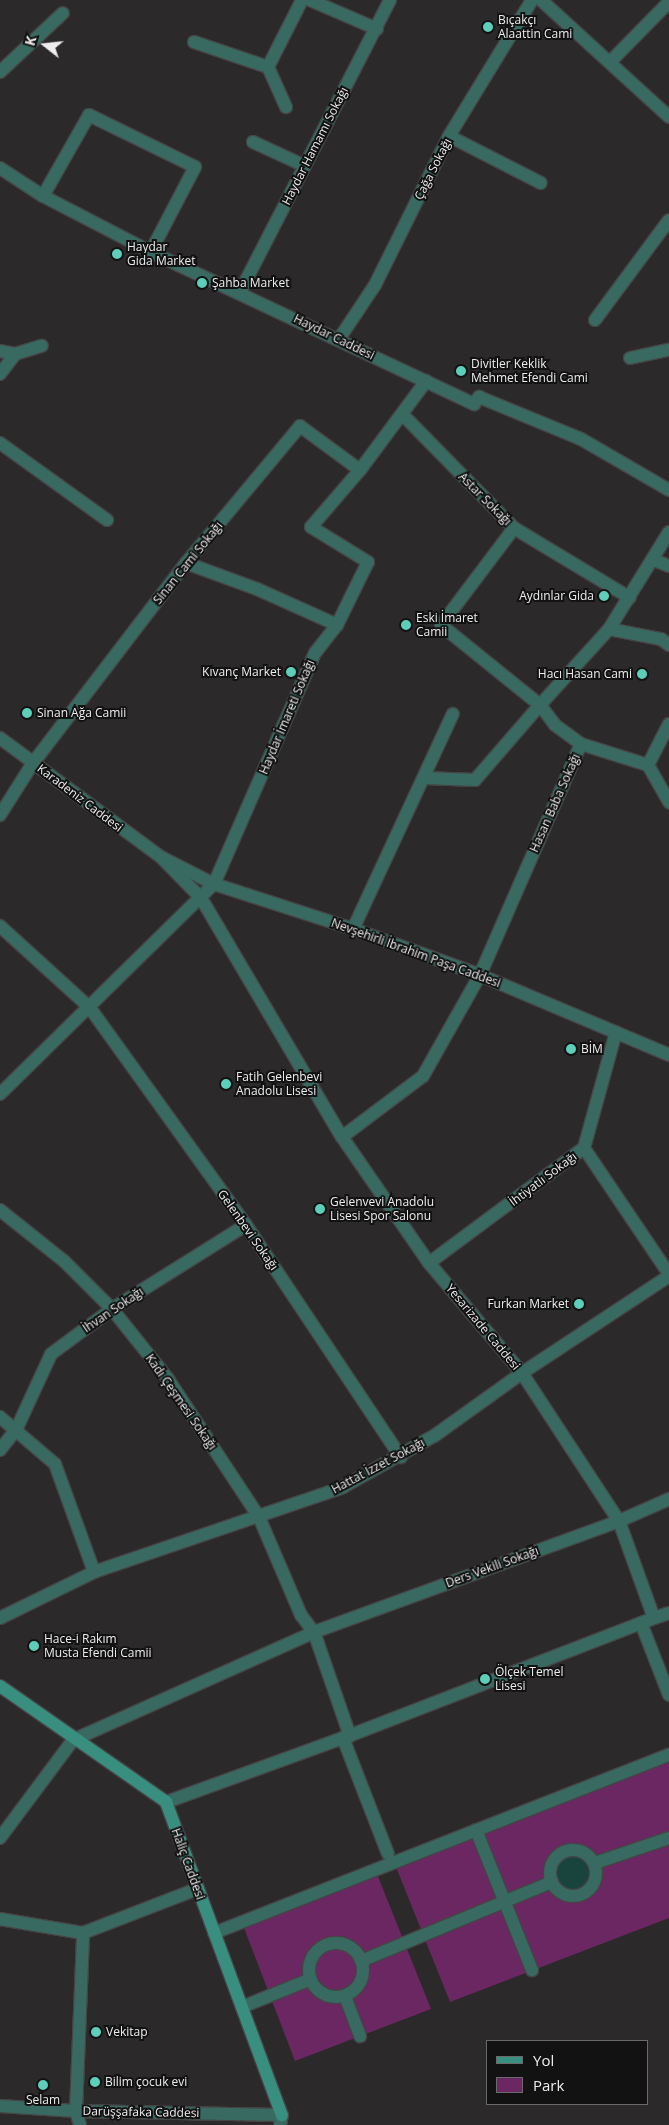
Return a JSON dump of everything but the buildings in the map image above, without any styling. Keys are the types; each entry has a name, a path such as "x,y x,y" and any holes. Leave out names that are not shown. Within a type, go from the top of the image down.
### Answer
{"main road":[{"path":"0,1686 73,1740 166,1802"},
{"name":"Haliç Caddesi","path":"166,1802 242,2007 281,2120"}],"street":[{"path":"268,67 302,0"},
{"path":"310,0 377,29"},
{"name":"Haydar Hamamı Sokağı","path":"240,292 377,29 390,0"},
{"name":"Çağa Sokağı","path":"339,340 376,285 449,136 532,0"},
{"path":"541,0 669,116"},
{"path":"611,62 669,2"},
{"path":"0,72 63,13"},
{"path":"194,42 268,67 286,107"},
{"path":"42,196 89,116 195,167 151,251"},
{"path":"449,136 541,183"},
{"path":"253,142 305,166"},
{"name":"Haydar Caddesi","path":"0,168 42,196 151,251 474,404 479,397 581,439 669,490"},
{"path":"595,320 669,220"},
{"path":"0,351 16,354 42,346"},
{"path":"630,358 669,350"},
{"path":"0,374 16,354"},
{"path":"360,470 403,415 426,381"},
{"name":"Astar Sokağı","path":"403,415 514,528 630,598"},
{"name":"Sinan Cami Sokağı","path":"0,814 33,763 186,563 300,426 360,470"},
{"path":"0,443 107,520"},
{"name":"Haydar İmareti Sokağı","path":"0,1094 90,1008 214,884 315,653 337,625 368,562 311,527 360,470"},
{"name":"Hasan Baba Sokağı","path":"342,1138 423,1076 480,975 581,744 555,725 540,705 441,626 514,528"},
{"path":"425,778 474,780 609,629 654,560 669,532"},
{"path":"654,560 669,566"},
{"path":"186,563 257,589 337,625"},
{"path":"609,629 661,639 669,645"},
{"path":"353,928 425,778 453,714"},
{"path":"648,765 669,724"},
{"name":"Karadeniz Caddesi","path":"0,738 160,857"},
{"path":"581,744 648,765 669,802"},
{"name":"Nevşehirli İbrahim Paşa Caddesi","path":"160,857 214,884 353,928 480,975 669,1055"},
{"name":"Yesarizade Caddesi","path":"160,857 201,898 342,1138 429,1263 522,1373 619,1521 654,1618"},
{"name":"Gelenbevi Sokağı","path":"0,926 90,1008 246,1225 401,1456"},
{"name":"İhtiyatlı Sokağı","path":"429,1263 584,1148 616,1032"},
{"path":"584,1148 669,1275"},
{"name":"Kadı Çeşmesi Sokağı","path":"0,1210 64,1261 112,1309 168,1379 259,1517 301,1615 314,1632 347,1737 388,1854"},
{"name":"İhvan Sokağı","path":"0,1450 17,1428 51,1354 112,1309 246,1225"},
{"name":"Hattat İzzet Sokağı","path":"0,1618 94,1572 343,1487 401,1456 669,1275"},
{"path":"0,1417 17,1428 54,1464 94,1572"},
{"name":"Ders Vekili Sokağı","path":"73,1740 314,1632 619,1521 669,1499"},
{"path":"166,1802 347,1737 669,1613"},
{"path":"641,1624 669,1695"},
{"path":"0,1838 73,1740"},
{"path":"214,1933 669,1755"},
{"path":"476,1830 532,1970"},
{"path":"595,1863 669,1838"},
{"path":"571,1848 595,1863 599,1869 587,1894 577,1898 555,1890 549,1874 560,1853 571,1848"},
{"path":"361,1961 552,1882"},
{"path":"0,1919 83,1933 197,1889"},
{"path":"80,2125 76,2111 83,1933"},
{"path":"331,1944 349,1947 361,1961 362,1977 352,1991 345,1996 328,1996 320,1992 310,1979 311,1960 323,1947 331,1944"},
{"path":"242,2007 310,1979"},
{"path":"345,1996 360,2036"},
{"name":"Darüşşafaka Caddesi","path":"0,2106 281,2120"}],"green space":[{"path":"669,1762 669,1918 450,2002 396,1867"},
{"path":"377,1874 431,2009 295,2061 244,1928"}],"shaded area":[{"path":"578,1857 585,1860 591,1866 594,1877 593,1885 585,1894 578,1897 570,1897 563,1894 555,1885 554,1873 557,1866 566,1858"}],"place":[{"name":"Bıçakçı Alaattin Cami","path":"488,27"},
{"name":"Haydar Gida Market","path":"117,254"},
{"name":"Şahba Market","path":"202,283"},
{"name":"Divitler Keklik Mehmet Efendi Cami","path":"461,371"},
{"name":"Aydınlar Gida","path":"604,596"},
{"name":"Eski İmaret Camii","path":"406,625"},
{"name":"Kıvanç Market","path":"291,672"},
{"name":"Hacı Hasan Cami","path":"642,674"},
{"name":"Sinan Ağa Camii","path":"27,713"},
{"name":"BİM","path":"571,1049"},
{"name":"Fatih Gelenbevi Anadolu Lisesi","path":"226,1084"},
{"name":"Gelenvevi Anadolu Lisesi Spor Salonu","path":"320,1209"},
{"name":"Furkan Market","path":"579,1304"},
{"name":"Hace-i Rakım Musta Efendi Camii","path":"34,1646"},
{"name":"Ölçek Temel Lisesi","path":"485,1679"},
{"name":"Vekitap","path":"96,2032"},
{"name":"Bilim çocuk evi","path":"95,2082"},
{"name":"Selam","path":"43,2085"}]}
